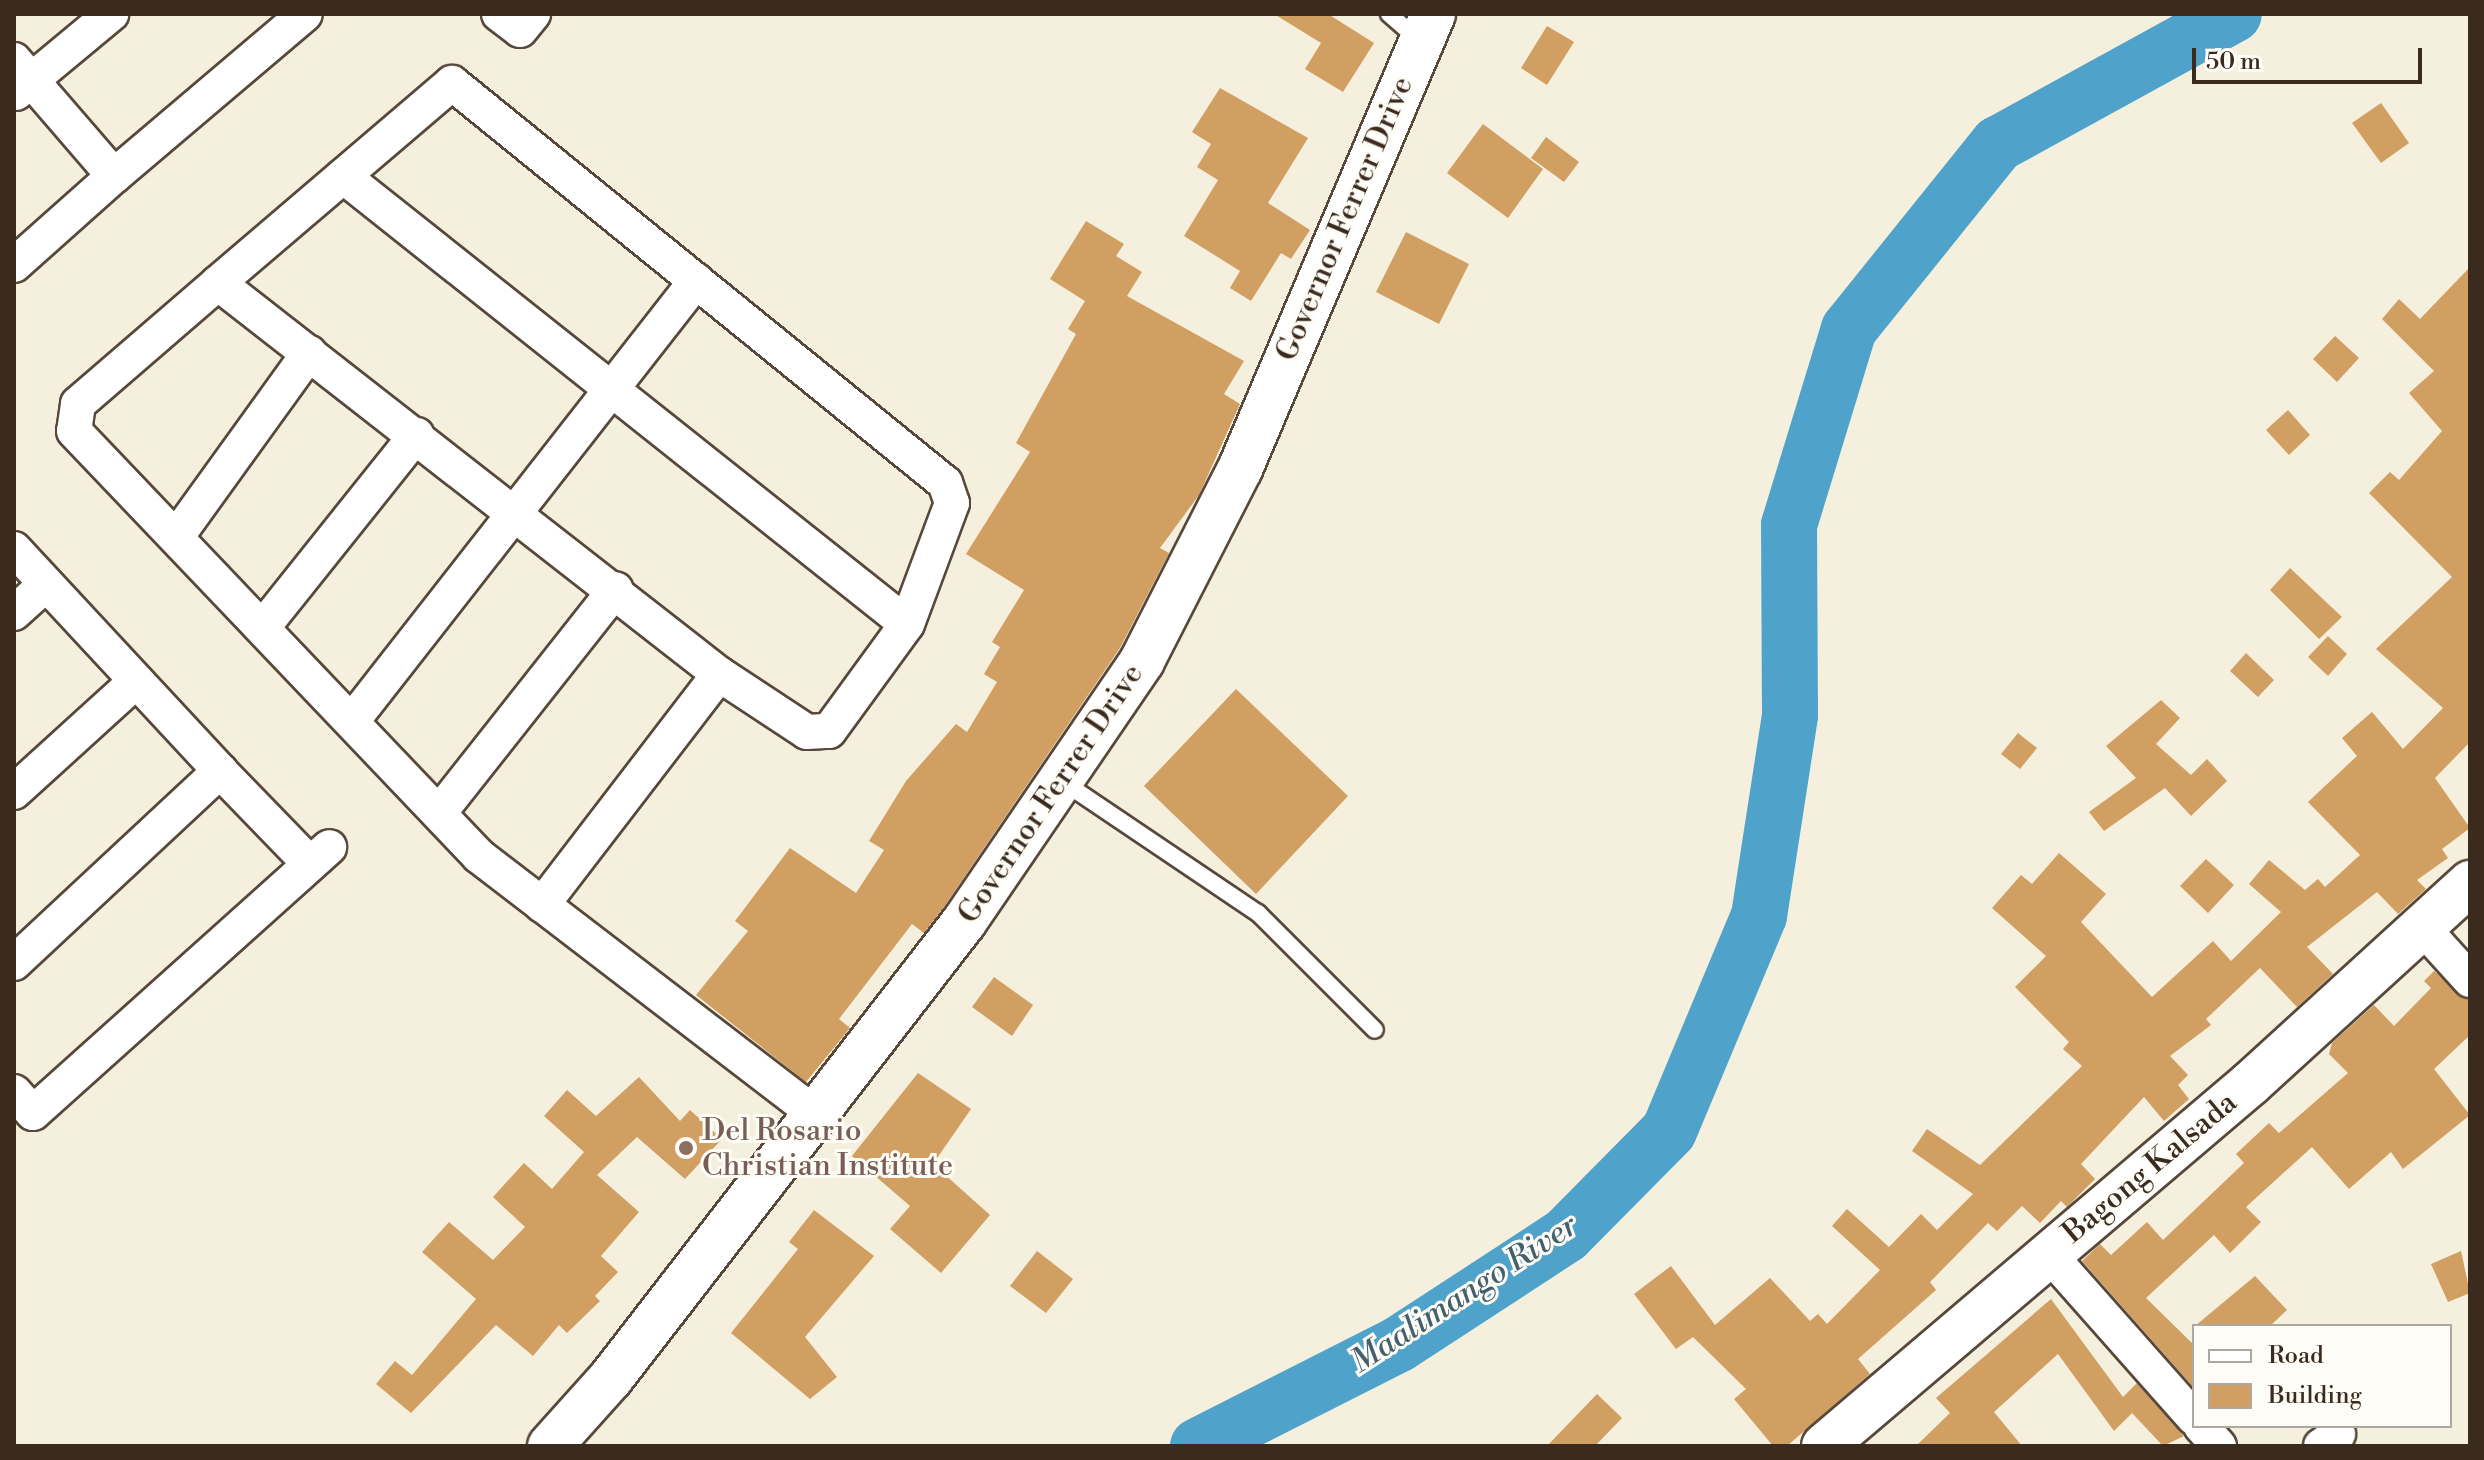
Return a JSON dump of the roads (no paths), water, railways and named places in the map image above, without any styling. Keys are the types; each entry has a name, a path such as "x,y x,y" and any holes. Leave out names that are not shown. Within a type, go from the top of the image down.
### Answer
{"main road":[{"name":"Governor Ferrer Drive","path":"550,1446 816,1115 1065,783 1142,661 1240,469 1414,23"},
{"name":"Bagong Kalsada","path":"1824,1446 2251,1083 2470,883"}],"street":[{"path":"111,14 20,78 114,176"},
{"path":"14,265 305,14"},
{"path":"499,14 520,30 533,14"},
{"path":"218,283 616,589 719,674 807,732 829,731 907,624 952,503 945,483 452,83 218,283 78,404 74,431 439,813 542,905 816,1115"},
{"path":"343,176 611,392 907,624"},
{"path":"352,721 520,515 696,281"},
{"path":"177,536 309,353"},
{"path":"263,627 416,435"},
{"path":"14,549 220,771 320,855 33,1113 14,1092"},
{"path":"14,613 46,584"},
{"path":"439,813 616,589"},
{"path":"542,905 719,674"},
{"path":"14,792 136,681"},
{"path":"14,963 220,771"},
{"path":"2421,926 2470,980"},
{"path":"2048,1253 2192,1416"},
{"path":"2203,1428 2219,1446"}],"lane":[{"path":"1065,783 1258,913 1375,1030"}],"waterway":[{"name":"Maalimango River","path":"1198,1446 1399,1344 1566,1235 1669,1131 1759,916 1790,715 1789,525 1849,329 1998,144 2234,14"}],"place":[{"name":"Del Rosario Christian Institute","path":"686,1148"}]}
